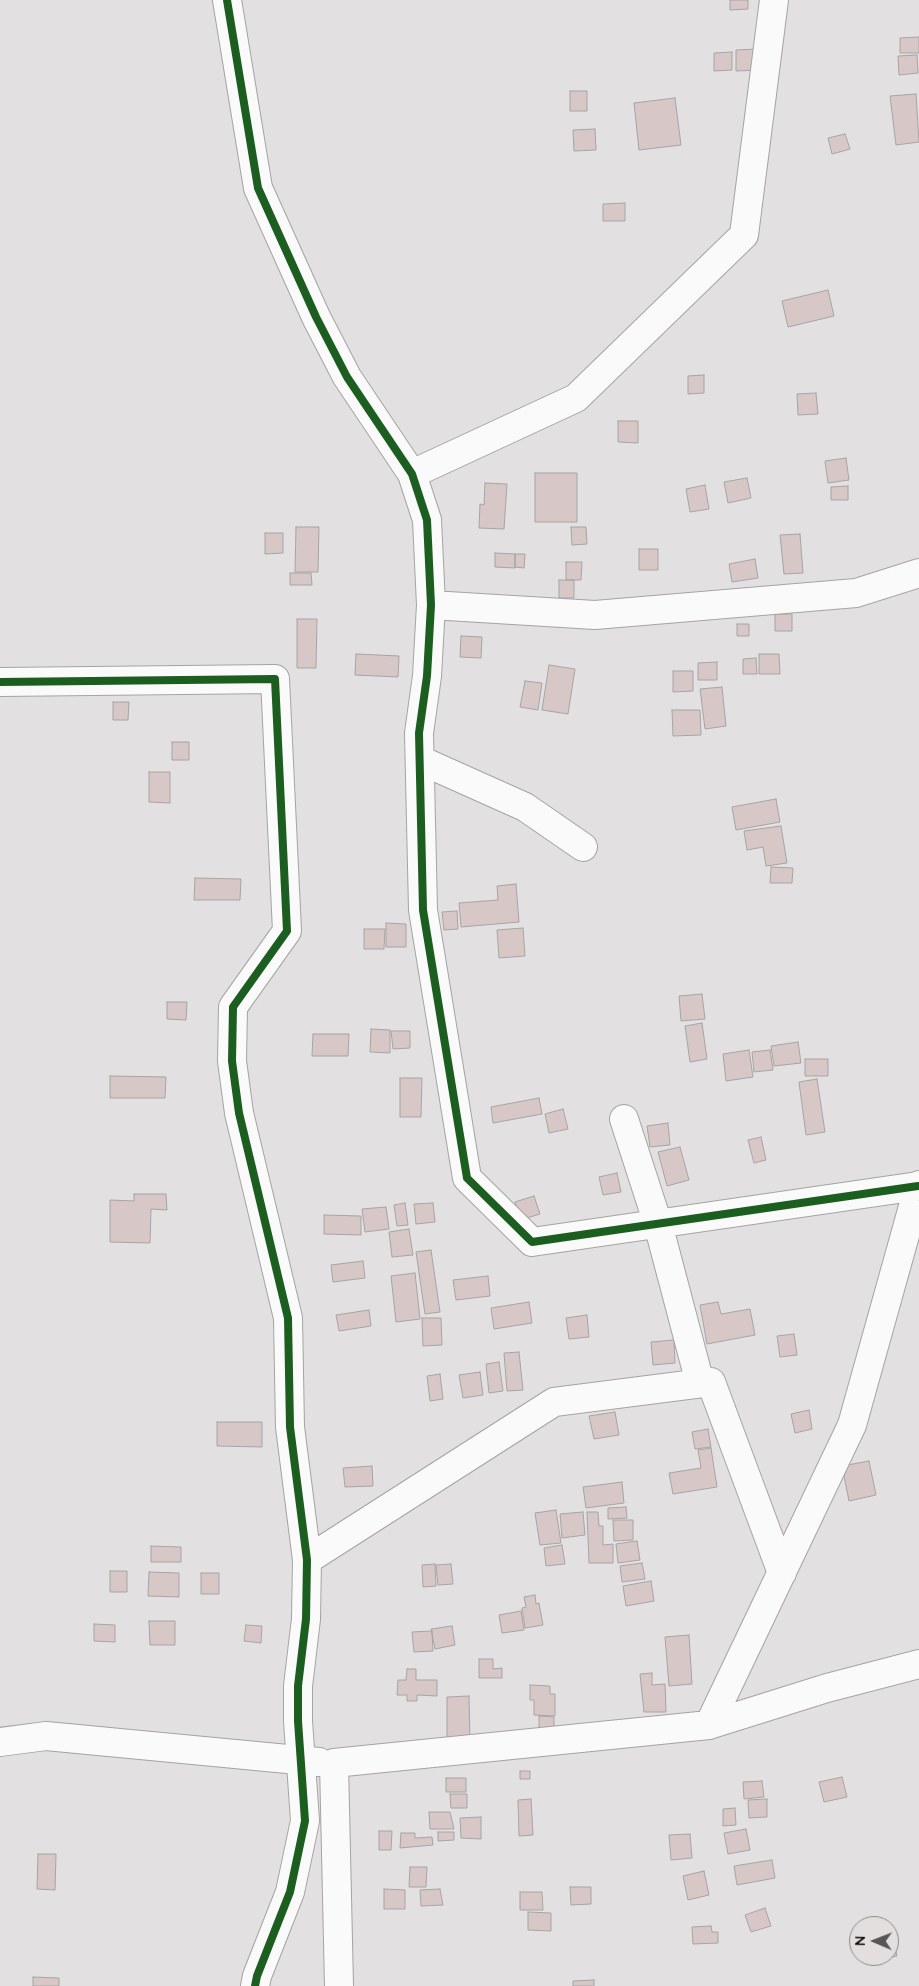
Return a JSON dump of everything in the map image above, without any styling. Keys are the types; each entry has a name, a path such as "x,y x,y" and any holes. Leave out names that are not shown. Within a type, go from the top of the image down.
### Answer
{"street":[{"path":"227,0 258,188 316,317 347,376 412,474 427,520 431,605 427,676 419,733 423,910 467,1178 532,1242 918,1186 852,1425 709,1725"},
{"path":"412,474 576,398 744,235 774,0"},
{"path":"431,605 595,615 856,593 919,573"},
{"path":"0,682 276,679 287,931 232,1007 232,1061 239,1113 288,1318 290,1427 307,1560 306,1619 298,1694 305,1821 290,1892 257,1976 255,1986"},
{"path":"420,760 525,807 583,847"},
{"path":"624,1119 658,1224 700,1383"},
{"path":"307,1560 554,1402 711,1382 782,1573"},
{"path":"0,1742 46,1736 334,1763 709,1725 827,1688 919,1664"},
{"path":"334,1763 339,1986"}],"building":[{"path":"730,0 748,0 748,9 730,10"},
{"path":"919,37 919,53 900,53 900,38"},
{"path":"758,49 758,70 736,71 736,50"},
{"path":"732,52 732,70 714,71 714,53"},
{"path":"917,55 918,73 899,75 898,56"},
{"path":"570,91 587,91 587,111 570,111"},
{"path":"916,94 919,142 896,145 890,96"},
{"path":"675,98 681,145 639,150 634,103"},
{"path":"595,129 596,150 574,151 573,130"},
{"path":"845,134 850,149 832,154 828,138"},
{"path":"625,203 625,221 603,221 603,204"},
{"path":"828,290 834,316 788,327 782,301"},
{"path":"704,375 704,393 688,394 688,376"},
{"path":"816,393 818,414 798,415 797,394"},
{"path":"618,421 638,421 638,443 618,442"},
{"path":"846,458 849,480 828,483 825,461"},
{"path":"535,473 577,473 577,522 535,522"},
{"path":"747,478 751,498 728,503 724,482"},
{"path":"485,483 507,484 504,529 479,528 480,504 484,505"},
{"path":"705,485 709,509 690,512 686,489"},
{"path":"848,486 848,500 831,500 831,487"},
{"path":"296,527 319,527 318,572 295,572"},
{"path":"571,527 586,527 587,544 572,545"},
{"path":"265,533 283,533 283,553 265,554"},
{"path":"800,534 803,573 784,574 780,535"},
{"path":"639,549 658,549 658,570 639,570"},
{"path":"495,553 515,554 515,568 495,567"},
{"path":"515,554 525,554 524,568 515,567"},
{"path":"755,559 758,578 732,582 729,564"},
{"path":"566,562 582,562 581,580 566,580"},
{"path":"290,573 311,573 312,585 290,585"},
{"path":"559,580 574,580 574,598 559,598"},
{"path":"775,614 792,614 792,631 775,631"},
{"path":"297,619 317,619 316,668 297,668"},
{"path":"737,624 749,624 749,636 737,636"},
{"path":"461,636 482,637 481,658 460,657"},
{"path":"356,654 399,656 398,677 355,675"},
{"path":"759,654 779,654 780,674 759,674"},
{"path":"756,658 757,674 743,674 743,659"},
{"path":"717,662 717,680 698,680 698,663"},
{"path":"549,665 575,669 568,714 542,710"},
{"path":"673,671 693,671 693,691 673,692"},
{"path":"525,681 542,683 538,710 520,707"},
{"path":"722,687 726,726 705,729 700,689"},
{"path":"113,702 129,702 128,720 113,720"},
{"path":"672,710 700,710 701,735 673,736"},
{"path":"172,742 189,742 189,760 172,760"},
{"path":"149,772 170,772 170,803 149,802"},
{"path":"776,799 780,822 736,830 732,807"},
{"path":"781,826 787,863 766,866 763,847 747,850 744,831"},
{"path":"771,867 793,868 792,883 770,883"},
{"path":"195,878 241,879 240,900 194,900"},
{"path":"516,884 519,922 461,927 459,903 498,900 497,886"},
{"path":"457,911 458,929 444,930 442,912"},
{"path":"386,923 406,924 406,947 386,947"},
{"path":"523,928 525,956 499,958 497,930"},
{"path":"364,929 385,929 384,949 364,949"},
{"path":"702,994 705,1019 681,1021 679,996"},
{"path":"167,1002 187,1002 186,1020 167,1019"},
{"path":"702,1023 707,1059 690,1062 685,1026"},
{"path":"371,1029 390,1030 390,1053 370,1052"},
{"path":"391,1031 410,1031 410,1048 393,1049"},
{"path":"313,1034 349,1034 348,1056 312,1056"},
{"path":"798,1042 801,1063 774,1066 771,1046"},
{"path":"749,1050 753,1077 726,1081 723,1054"},
{"path":"770,1050 773,1070 754,1072 752,1052"},
{"path":"805,1059 828,1059 828,1076 805,1076"},
{"path":"110,1076 166,1077 165,1098 110,1098"},
{"path":"400,1078 422,1078 421,1117 400,1117"},
{"path":"817,1079 825,1132 806,1135 799,1082"},
{"path":"539,1098 542,1114 493,1123 491,1107"},
{"path":"563,1109 568,1129 549,1133 545,1114"},
{"path":"668,1123 670,1145 650,1147 647,1126"},
{"path":"761,1137 766,1160 754,1163 748,1140"},
{"path":"680,1147 689,1180 667,1186 658,1152"},
{"path":"617,1173 621,1192 603,1195 599,1177"},
{"path":"134,1194 166,1194 167,1210 151,1209 150,1243 110,1242 110,1200 134,1201"},
{"path":"534,1196 540,1214 520,1220 515,1202"},
{"path":"405,1203 408,1225 397,1226 394,1205"},
{"path":"433,1203 435,1222 416,1224 414,1204"},
{"path":"386,1207 389,1229 365,1232 362,1209"},
{"path":"324,1215 361,1216 361,1235 324,1234"},
{"path":"409,1229 413,1255 392,1257 389,1232"},
{"path":"431,1250 440,1312 425,1314 416,1252"},
{"path":"363,1261 365,1278 333,1282 331,1265"},
{"path":"415,1273 420,1319 396,1322 391,1276"},
{"path":"488,1276 490,1296 456,1300 453,1280"},
{"path":"529,1302 532,1323 494,1329 491,1308"},
{"path":"718,1302 721,1314 750,1309 755,1335 707,1344 700,1305"},
{"path":"369,1310 371,1326 339,1331 336,1315"},
{"path":"587,1315 589,1337 569,1339 566,1318"},
{"path":"422,1318 441,1318 442,1345 423,1346"},
{"path":"794,1334 797,1355 780,1357 777,1336"},
{"path":"674,1340 675,1363 653,1365 651,1342"},
{"path":"519,1352 523,1390 507,1391 504,1353"},
{"path":"499,1362 503,1391 489,1393 486,1364"},
{"path":"480,1372 483,1395 463,1398 459,1375"},
{"path":"440,1374 443,1399 430,1401 427,1376"},
{"path":"809,1410 812,1429 795,1433 791,1414"},
{"path":"615,1412 619,1435 594,1439 589,1416"},
{"path":"217,1422 262,1422 262,1447 217,1446"},
{"path":"708,1429 711,1447 695,1449 692,1432"},
{"path":"711,1448 717,1487 673,1494 669,1473 701,1468 698,1450"},
{"path":"869,1461 876,1495 849,1501 842,1466"},
{"path":"372,1466 373,1486 345,1487 343,1468"},
{"path":"622,1482 624,1503 586,1508 583,1487"},
{"path":"626,1507 627,1518 608,1519 608,1508"},
{"path":"556,1510 561,1543 540,1545 535,1513"},
{"path":"583,1512 585,1535 562,1538 560,1514"},
{"path":"587,1512 598,1512 599,1526 603,1526 603,1545 613,1544 613,1563 589,1563"},
{"path":"613,1520 633,1520 633,1540 614,1541"},
{"path":"637,1541 640,1560 618,1563 616,1544"},
{"path":"562,1545 565,1564 546,1566 544,1548"},
{"path":"151,1546 181,1547 181,1562 151,1562"},
{"path":"642,1563 645,1579 622,1582 620,1566"},
{"path":"435,1564 436,1586 423,1587 422,1565"},
{"path":"451,1564 453,1584 438,1585 436,1565"},
{"path":"110,1571 127,1571 127,1592 110,1592"},
{"path":"149,1572 179,1573 179,1597 148,1596"},
{"path":"201,1573 219,1573 219,1594 201,1594"},
{"path":"651,1581 654,1601 626,1606 623,1586"},
{"path":"535,1595 536,1604 539,1603 543,1625 525,1628 522,1608 526,1607 524,1597"},
{"path":"521,1611 524,1630 502,1633 499,1615"},
{"path":"149,1621 175,1621 175,1645 150,1645"},
{"path":"94,1624 115,1625 115,1642 94,1641"},
{"path":"246,1625 262,1626 261,1643 244,1641"},
{"path":"452,1626 455,1645 435,1649 431,1629"},
{"path":"432,1631 433,1651 414,1652 412,1632"},
{"path":"689,1635 692,1684 669,1686 665,1637"},
{"path":"479,1659 493,1659 493,1669 502,1668 502,1678 479,1678"},
{"path":"407,1669 416,1669 416,1680 437,1680 437,1696 417,1695 417,1701 407,1701 407,1695 397,1695 398,1680 406,1680"},
{"path":"652,1673 652,1685 665,1684 666,1712 644,1712 640,1674"},
{"path":"530,1685 550,1686 550,1694 555,1694 555,1716 534,1715 534,1700 530,1700"},
{"path":"469,1696 470,1742 447,1743 447,1697"},
{"path":"539,1716 554,1717 554,1737 539,1737"},
{"path":"520,1771 530,1771 530,1779 520,1779"},
{"path":"842,1777 847,1797 824,1802 819,1782"},
{"path":"446,1778 466,1778 466,1792 446,1792"},
{"path":"762,1781 764,1797 744,1799 743,1782"},
{"path":"450,1794 467,1794 467,1808 451,1808"},
{"path":"531,1799 533,1835 519,1836 518,1800"},
{"path":"767,1799 767,1817 749,1818 748,1800"},
{"path":"735,1808 736,1825 723,1826 723,1809"},
{"path":"429,1812 450,1812 454,1829 430,1829"},
{"path":"481,1817 481,1839 461,1838 460,1818"},
{"path":"746,1829 750,1850 728,1854 724,1833"},
{"path":"379,1831 392,1831 391,1850 379,1850"},
{"path":"438,1832 454,1832 454,1840 438,1841"},
{"path":"401,1833 415,1833 415,1838 432,1837 433,1845 400,1848"},
{"path":"690,1834 692,1858 671,1860 669,1835"},
{"path":"38,1854 56,1854 55,1890 37,1889"},
{"path":"772,1860 775,1878 737,1885 734,1866"},
{"path":"410,1867 427,1867 426,1887 409,1887"},
{"path":"704,1871 709,1895 688,1900 683,1876"},
{"path":"570,1887 591,1887 591,1904 571,1905"},
{"path":"384,1889 405,1890 405,1909 384,1909"},
{"path":"440,1889 443,1905 421,1906 420,1890"},
{"path":"520,1892 542,1892 543,1910 520,1910"},
{"path":"765,1908 771,1926 751,1932 745,1915"},
{"path":"528,1912 551,1913 551,1931 528,1930"},
{"path":"711,1926 712,1932 718,1932 718,1943 693,1944 692,1927"},
{"path":"33,1977 59,1978 59,1986 33,1986"},
{"path":"594,1980 594,1986 573,1986 573,1981"}],"cycle path":[{"path":"227,0 258,188 316,317 347,377 412,474 427,520 431,605 427,676 419,733 423,910 467,1178 532,1242 918,1186"},
{"path":"0,682 275,679 287,931 233,1007 232,1061 239,1113 288,1318 290,1427 307,1560 306,1619 298,1686 298,1721 305,1821 290,1892 257,1976 255,1986"}]}
